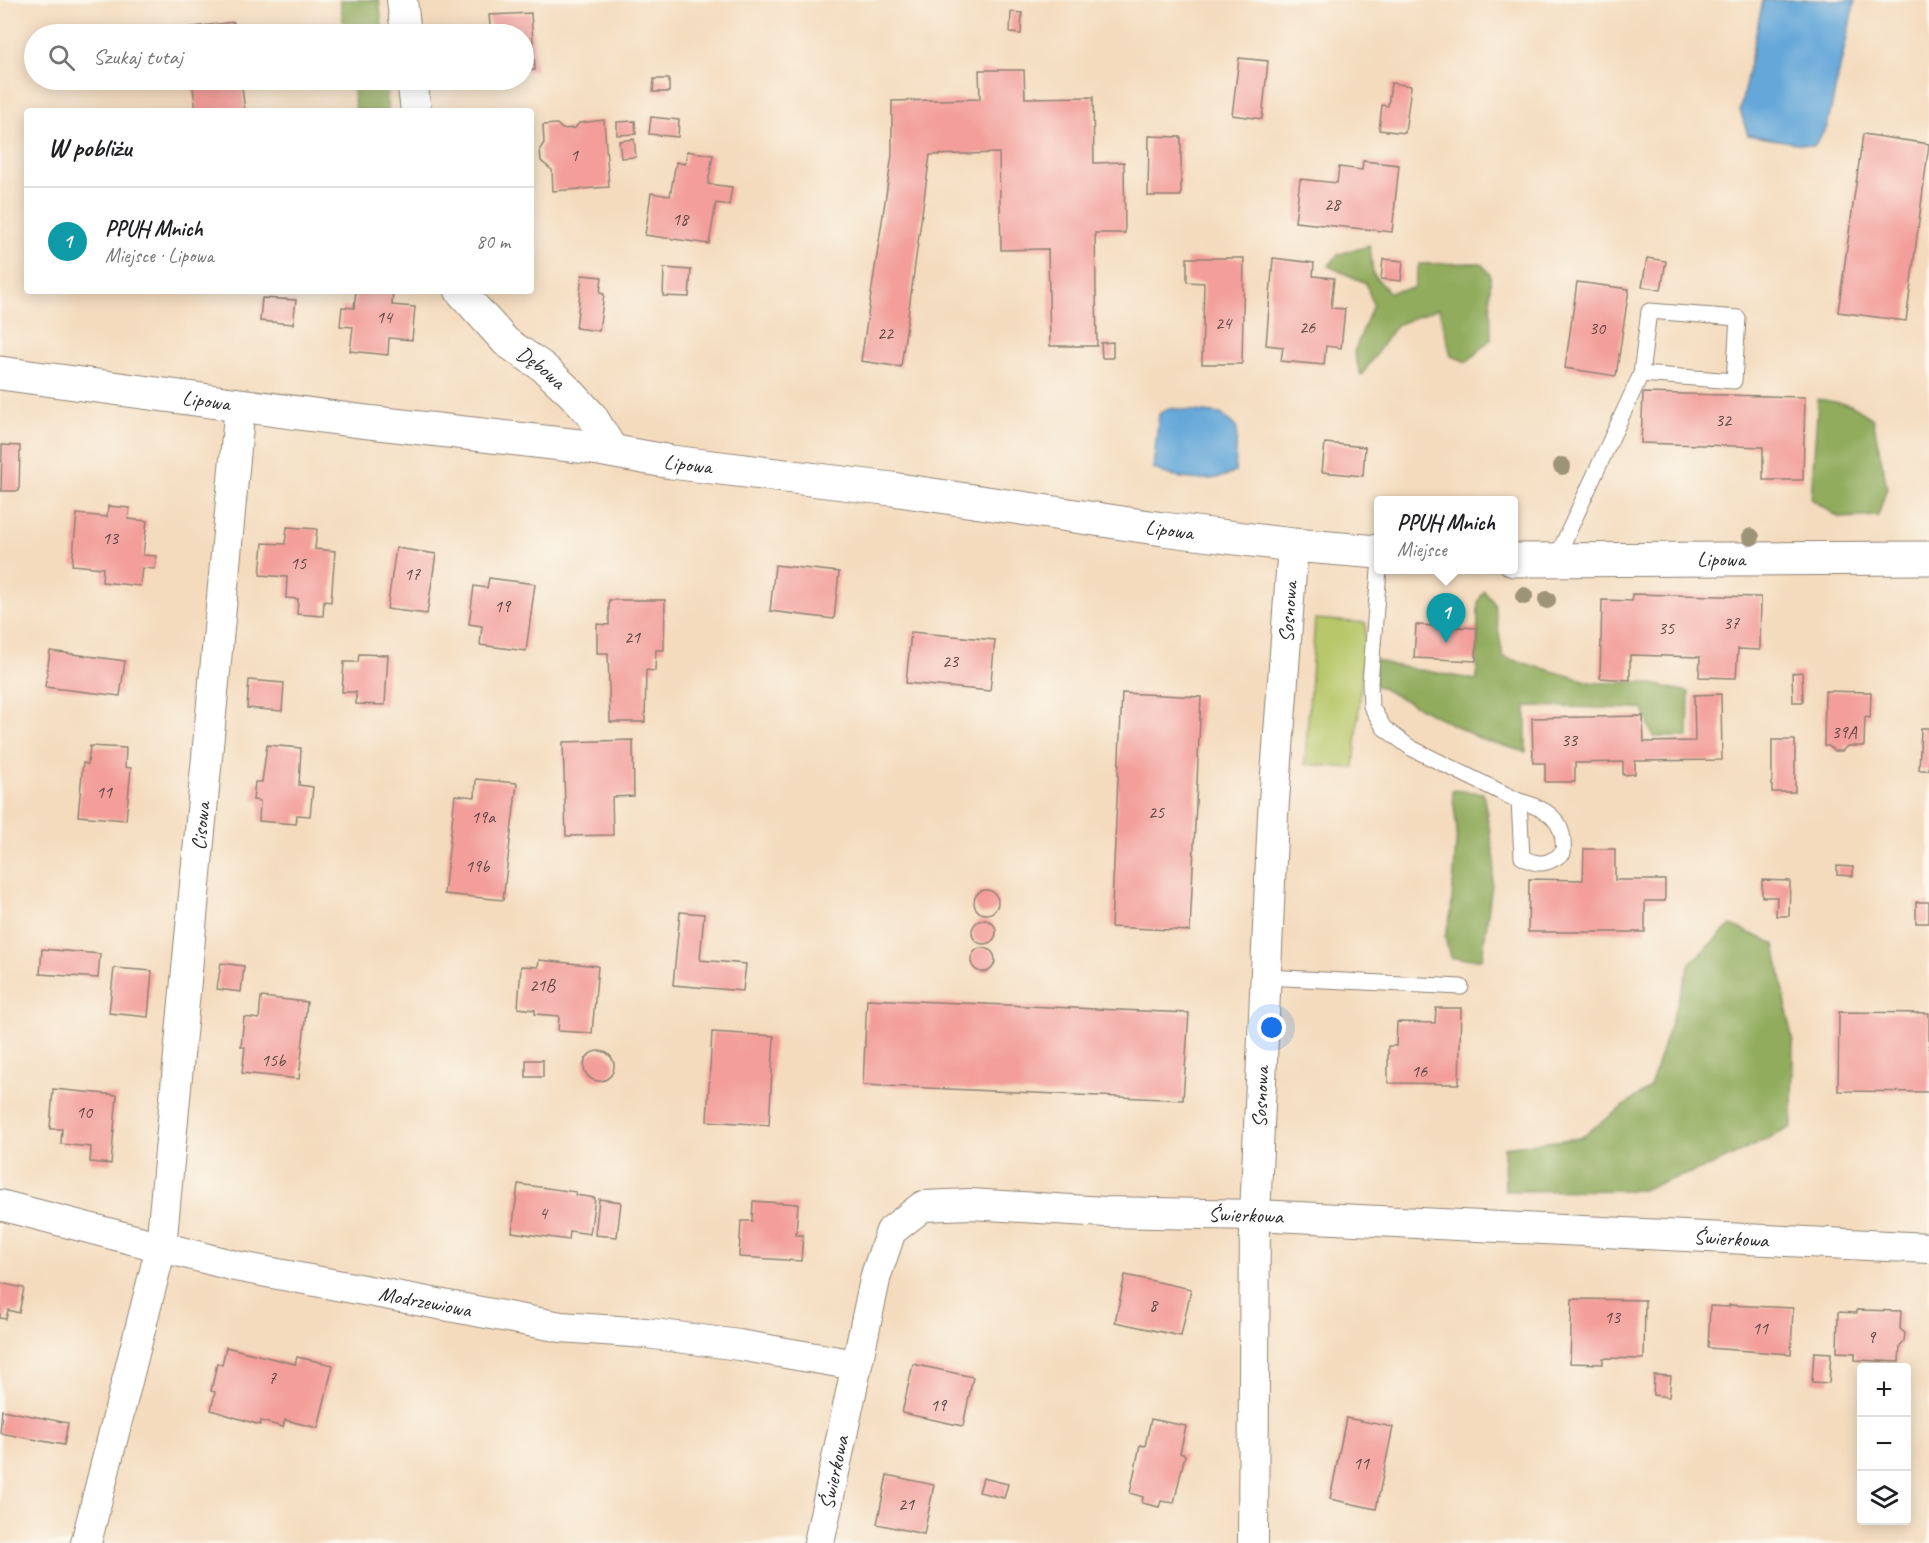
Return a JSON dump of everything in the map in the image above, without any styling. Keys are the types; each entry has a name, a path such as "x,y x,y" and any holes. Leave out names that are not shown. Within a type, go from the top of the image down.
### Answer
{"street":[{"path":"402,0 405,24"},
{"path":"413,90 416,108"},
{"name":"Dębowa","path":"463,294 506,342 543,367 571,393 592,416 614,452"},
{"name":"Lipowa","path":"0,373 614,452 671,462 1293,545 1374,552"},
{"name":"Cisowa","path":"86,1543 161,1247 240,405"},
{"name":"Sosnowa","path":"1252,1543 1255,1215 1273,815 1293,545"},
{"name":"Lipowa","path":"1518,560 1929,558"},
{"name":"Świerkowa","path":"819,1543 876,1275 891,1231 922,1206 970,1204 1105,1212 1255,1215 1929,1248"},
{"name":"Modrzewiowa","path":"0,1205 235,1266 561,1327 646,1333 727,1343 856,1365"}],"lane":[{"path":"1555,561 1641,374 1649,311 1737,318 1734,381 1641,374"},
{"path":"1379,574 1370,683 1371,706 1375,714 1384,728 1411,748 1519,801"},
{"path":"1266,977 1461,987"}],"green space":[{"path":"340,0 379,0 382,24 344,24"},
{"path":"353,90 387,90 388,108 356,108"},
{"path":"1370,246 1373,274 1389,292 1414,288 1419,264 1481,263 1490,274 1491,339 1467,362 1451,356 1439,308 1396,325 1361,376 1354,352 1373,305 1366,283 1328,266 1339,254"},
{"path":"1818,399 1851,405 1873,419 1887,487 1878,516 1840,518 1811,499"},
{"path":"1484,591 1494,603 1503,657 1594,683 1643,682 1689,692 1688,737 1653,737 1643,709 1526,706 1526,752 1483,740 1375,685 1374,659 1392,665 1477,680 1478,602"},
{"path":"1315,619 1366,623 1354,768 1305,764"},
{"path":"1452,790 1483,793 1495,861 1482,959 1450,958 1445,937 1451,913 1457,831"},
{"path":"1731,925 1775,944 1793,1043 1792,1127 1713,1165 1641,1190 1505,1191 1504,1147 1580,1138 1650,1087 1690,963"}],"water":[{"path":"1763,0 1855,0 1827,127 1814,146 1748,135 1740,110"},
{"path":"1169,408 1221,414 1237,428 1235,472 1215,478 1194,479 1172,476 1153,468 1159,414"}],"building":[{"path":"1011,12 1022,13 1021,34 1010,33"},
{"path":"531,13 532,24 490,24 489,15"},
{"path":"1239,58 1268,61 1262,119 1232,115"},
{"path":"979,70 1024,70 1025,98 1093,97 1094,163 1124,162 1125,233 1095,233 1097,346 1050,346 1048,249 1001,250 999,153 930,155 901,367 861,361 892,155 892,101 980,99"},
{"path":"654,79 669,79 669,92 653,92"},
{"path":"1391,83 1411,86 1405,133 1379,130 1382,105 1388,106"},
{"path":"193,90 242,90 245,108 196,108"},
{"path":"651,117 679,120 678,137 649,134"},
{"path":"604,120 609,187 553,191 552,170 541,161 540,149 544,143 543,125 557,124 562,129 575,128 579,123"},
{"path":"635,121 636,134 617,135 617,122"},
{"path":"1863,134 1929,144 1906,321 1838,312"},
{"path":"1149,136 1181,137 1181,196 1148,196"},
{"path":"634,139 636,157 621,158 619,141"},
{"path":"687,151 713,155 708,184 732,187 729,205 716,203 709,244 645,235 651,193 670,196 676,162 685,164"},
{"path":"1363,161 1399,165 1392,232 1295,222 1300,179 1337,183 1339,167 1362,170"},
{"path":"1187,258 1244,258 1242,364 1202,364 1204,283 1187,282"},
{"path":"1273,258 1314,263 1313,276 1334,278 1331,308 1345,309 1341,348 1326,346 1324,365 1281,361 1283,347 1266,345"},
{"path":"1647,258 1666,261 1661,290 1642,287"},
{"path":"1383,259 1403,261 1401,281 1381,279"},
{"path":"664,268 691,270 689,297 663,296"},
{"path":"582,275 602,277 600,293 604,294 599,331 576,328"},
{"path":"1577,282 1629,289 1616,376 1565,368"},
{"path":"356,294 393,294 392,305 415,307 412,340 389,338 388,355 350,351 353,327 340,326 342,307 354,308"},
{"path":"262,298 296,300 293,324 260,321"},
{"path":"1113,342 1113,358 1102,358 1101,343"},
{"path":"1643,393 1805,397 1803,480 1763,480 1763,447 1641,443"},
{"path":"1325,443 1365,447 1363,476 1322,472"},
{"path":"2,445 20,446 19,491 1,491"},
{"path":"108,506 130,508 128,519 147,521 143,555 156,556 155,569 142,568 140,586 102,582 103,568 72,565 77,514 107,517"},
{"path":"287,527 317,529 315,549 335,551 331,602 324,601 323,616 297,614 298,599 286,598 287,577 260,575 263,543 285,544"},
{"path":"396,548 436,554 427,614 387,609"},
{"path":"775,565 839,572 834,619 770,611"},
{"path":"489,578 535,584 526,651 480,645 482,626 469,624 474,586 487,588"},
{"path":"1632,594 1761,597 1760,650 1738,649 1736,678 1699,677 1700,657 1630,655 1630,680 1600,678 1602,600 1632,601"},
{"path":"609,600 665,600 664,650 656,650 655,671 646,670 645,722 610,722 608,653 597,653 597,624 609,625"},
{"path":"1416,625 1477,628 1476,661 1414,658"},
{"path":"911,632 995,640 990,691 906,683"},
{"path":"50,651 125,661 120,696 45,687"},
{"path":"359,654 388,655 385,705 356,704 356,692 342,692 344,662 358,662"},
{"path":"1802,672 1803,702 1793,702 1792,673"},
{"path":"249,680 284,683 282,711 247,708"},
{"path":"1825,691 1871,692 1870,718 1865,717 1864,746 1847,746 1842,751 1834,751 1829,746 1824,746"},
{"path":"1122,693 1201,697 1190,931 1111,927"},
{"path":"1721,694 1722,760 1635,761 1635,774 1623,775 1623,762 1575,763 1575,782 1545,782 1545,763 1533,763 1532,718 1643,716 1644,742 1695,741 1694,695"},
{"path":"1921,728 1929,728 1929,770 1919,770"},
{"path":"633,740 634,796 612,797 613,835 566,836 563,742"},
{"path":"1772,740 1795,740 1795,792 1772,792"},
{"path":"267,745 301,748 299,785 313,787 310,816 297,815 296,824 259,821 260,801 253,800 255,782 262,782"},
{"path":"90,746 126,748 125,767 131,768 126,820 78,816 83,763 88,764"},
{"path":"476,779 517,783 503,900 444,894 455,795 475,797"},
{"path":"1584,849 1615,849 1615,880 1665,880 1665,901 1645,901 1645,932 1528,932 1529,879 1583,880"},
{"path":"1837,866 1853,867 1853,876 1837,875"},
{"path":"1762,880 1790,881 1789,916 1776,916 1777,897 1762,897"},
{"path":"986,890 995,893 998,902 995,911 986,914 977,911 974,902 977,893"},
{"path":"1916,902 1929,902 1929,923 1916,923"},
{"path":"680,912 704,914 700,960 746,964 743,991 673,985"},
{"path":"984,920 993,923 996,932 993,941 984,944 975,941 972,932 975,923"},
{"path":"983,948 992,951 995,960 992,969 983,972 974,969 971,960 974,951"},
{"path":"42,949 100,954 98,978 40,974"},
{"path":"539,960 598,966 592,1033 558,1031 559,1016 535,1014 535,1010 518,1008 521,966 538,967"},
{"path":"221,963 244,966 241,992 217,989"},
{"path":"114,968 152,971 148,1017 109,1013"},
{"path":"261,997 307,1002 299,1079 242,1073 245,1047 241,1047 244,1017 259,1019"},
{"path":"867,999 1189,1013 1183,1100 863,1085"},
{"path":"1436,1008 1461,1008 1459,1084 1388,1083 1388,1046 1396,1046 1397,1022 1435,1023"},
{"path":"1839,1012 1929,1013 1929,1092 1838,1091"},
{"path":"712,1032 774,1036 769,1125 707,1121"},
{"path":"599,1051 610,1055 614,1066 610,1077 599,1081 588,1077 584,1066 588,1055"},
{"path":"526,1060 543,1060 543,1077 526,1077"},
{"path":"53,1089 117,1095 111,1164 90,1162 91,1147 61,1144 62,1129 50,1129"},
{"path":"518,1184 576,1192 575,1195 595,1198 590,1234 570,1231 569,1240 512,1232"},
{"path":"599,1199 621,1202 617,1237 595,1235"},
{"path":"753,1201 798,1204 796,1235 803,1235 801,1261 739,1257 741,1221 752,1221"},
{"path":"1125,1275 1191,1289 1181,1336 1115,1322"},
{"path":"0,1283 24,1288 19,1313 8,1310 6,1319 0,1318"},
{"path":"1572,1299 1645,1300 1644,1359 1603,1358 1603,1364 1570,1363"},
{"path":"1729,1305 1793,1308 1791,1354 1708,1348 1710,1306 1729,1307"},
{"path":"1857,1310 1901,1311 1900,1329 1905,1333 1904,1341 1900,1346 1899,1362 1855,1360 1855,1353 1837,1352 1838,1312 1857,1313"},
{"path":"226,1347 295,1364 297,1357 333,1365 318,1428 285,1420 283,1427 261,1421 260,1425 211,1410 215,1392 211,1391 217,1363 222,1365"},
{"path":"1814,1352 1831,1353 1829,1383 1812,1382"},
{"path":"913,1364 973,1377 963,1426 902,1413"},
{"path":"1654,1375 1671,1376 1669,1397 1653,1395"},
{"path":"2,1410 68,1423 64,1445 0,1433"},
{"path":"1346,1418 1393,1427 1376,1509 1330,1499"},
{"path":"1151,1419 1186,1426 1180,1453 1185,1455 1174,1503 1161,1501 1159,1507 1142,1503 1143,1497 1130,1493 1140,1445 1145,1446"},
{"path":"887,1475 934,1485 924,1534 877,1524"},
{"path":"983,1478 1008,1484 1004,1498 979,1492"}],"place":[{"name":"PPUH Mnich","path":"1446,643"}]}
